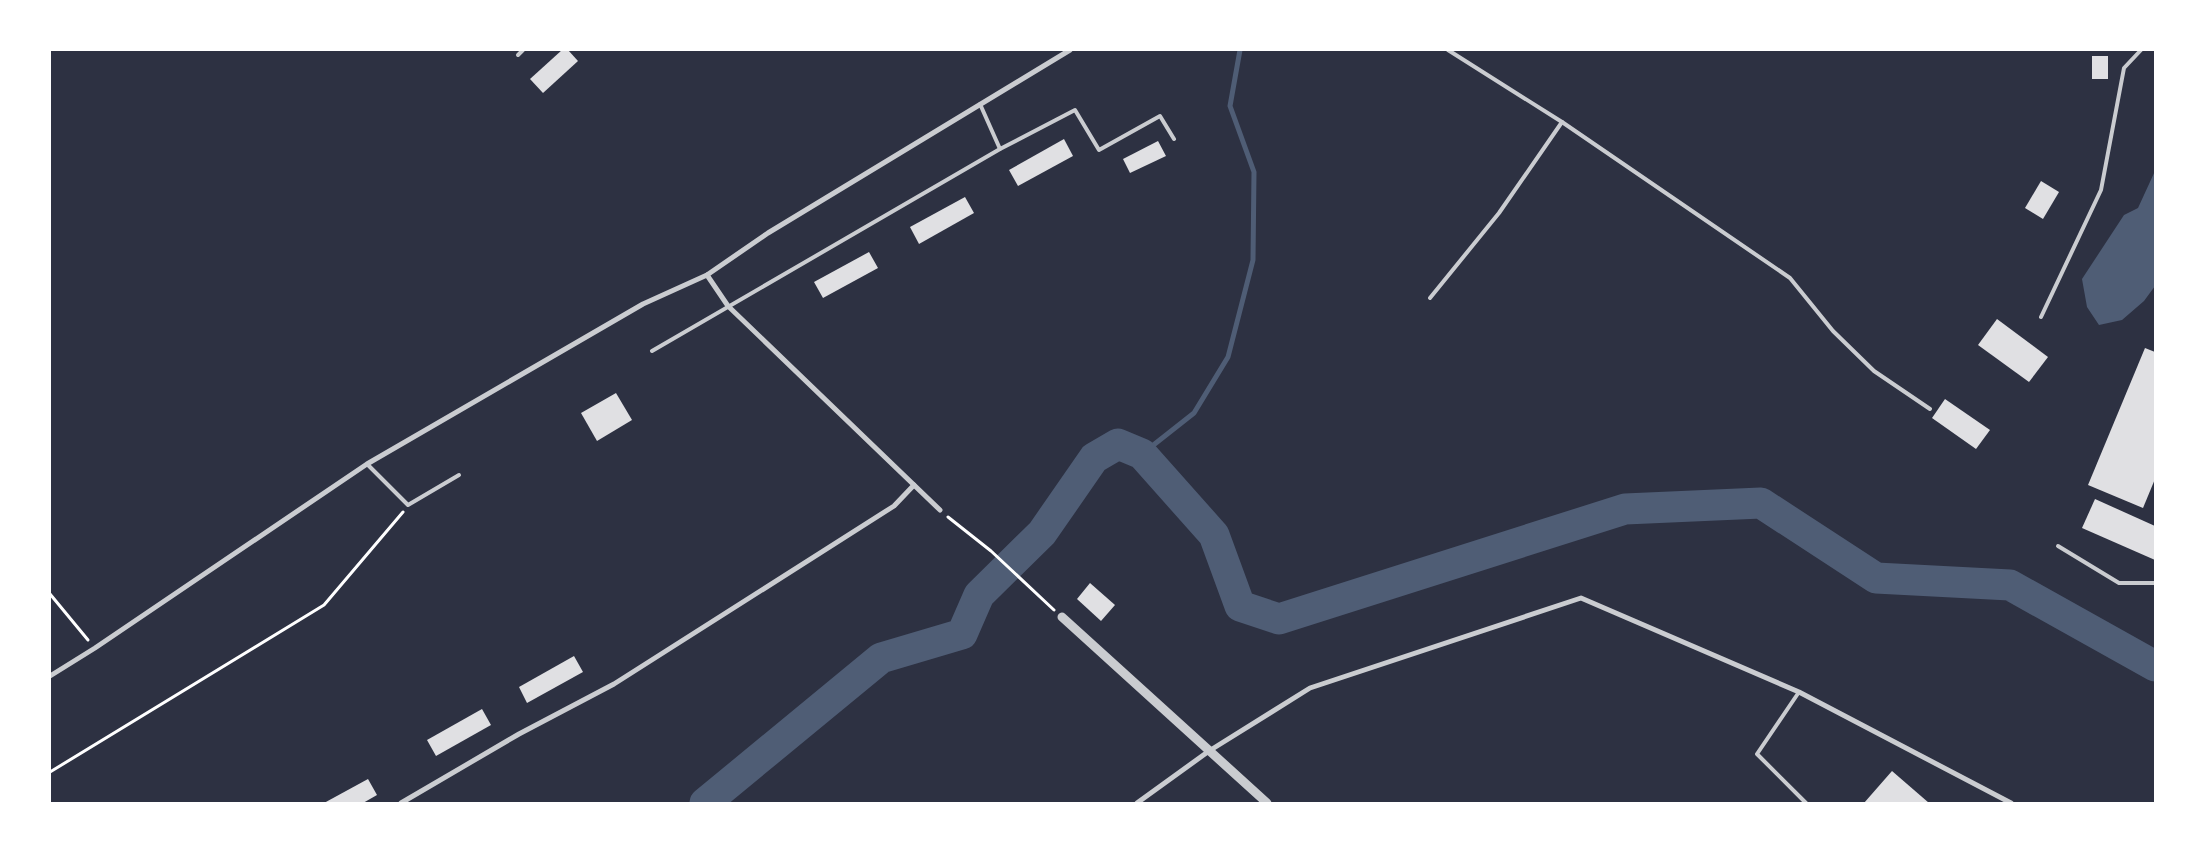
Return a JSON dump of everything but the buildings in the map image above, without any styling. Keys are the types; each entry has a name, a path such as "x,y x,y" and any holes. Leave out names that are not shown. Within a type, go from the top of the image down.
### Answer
{"street":[{"path":"50,676 95,648 367,464 643,304 706,276 768,233 1070,50"},
{"path":"706,276 728,306 940,510"},
{"path":"401,803 519,734 614,684 894,506 914,486"},
{"path":"1137,803 1209,751 1310,688 1581,598 1799,692 2011,803"},
{"path":"1062,617 1267,803"}],"lane":[{"path":"518,55 523,50"},
{"path":"1448,50 1562,122 1790,278 1832,331 1874,371 1930,409"},
{"path":"2041,317 2101,190 2124,68 2141,50"},
{"path":"980,104 1000,149"},
{"path":"652,351 1000,149 1075,110 1100,150 1160,116 1174,139"},
{"path":"1430,298 1499,213 1562,122"},
{"path":"367,464 408,506 459,475"},
{"path":"2058,546 2119,583 2155,583"},
{"path":"1799,692 1757,754 1806,803"}],"path":[{"path":"50,772 324,605 408,506"},
{"path":"940,510 991,551 1062,617"},
{"path":"50,594 95,648"}],"water":[{"path":"2155,171 2155,286 2144,301 2122,320 2099,325 2087,307 2082,279 2124,215 2138,208"}],"waterway":[{"path":"1142,454 1194,413 1228,357 1253,260 1254,172 1230,106 1240,50"},
{"path":"705,803 881,658 962,634 979,595 1042,533 1094,458 1118,444 1142,454 1214,535 1240,606 1279,619 1625,509 1761,503 1876,578 2010,585 2155,666"}]}
